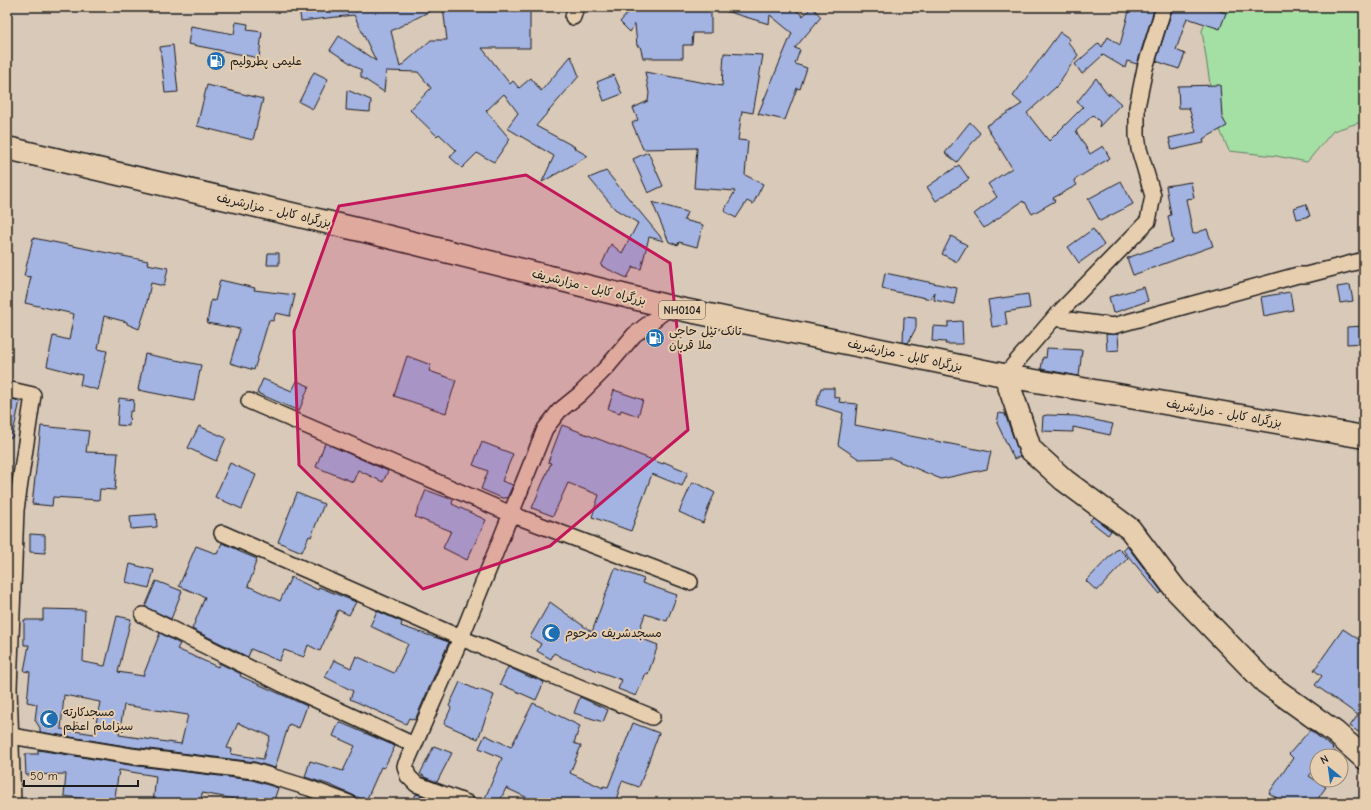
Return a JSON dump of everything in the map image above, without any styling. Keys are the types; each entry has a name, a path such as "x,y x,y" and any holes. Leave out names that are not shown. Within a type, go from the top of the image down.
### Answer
{"main road":[{"name":"بزرگراه کابل - مزارشریف","path":"7,148 369,232 670,307 1005,375 1364,437"},
{"path":"1005,375 1030,449 1064,480 1130,529 1176,590 1266,682 1336,734 1364,758"}],"street":[{"path":"1005,375 1054,318 1148,221 1153,196 1139,149 1137,135 1137,107 1146,68 1164,7"},
{"path":"1054,318 1113,326 1298,275 1306,275 1364,260"},
{"path":"467,803 416,784 408,776 405,766 461,638 545,428 559,411 580,394 607,367 634,335 670,307"},
{"path":"7,389 33,395 12,509 8,688 13,803"},
{"path":"249,400 511,514 690,582"},
{"path":"222,533 461,638 652,717"},
{"path":"143,615 282,684 414,745"},
{"path":"11,736 132,756 254,771 309,788 349,803"}],"highlighted area":[{"path":"526,175 670,263 688,430 550,546 423,589 299,465 294,331 339,206"}],"green space":[{"path":"1211,7 1364,7 1364,121 1333,131 1307,162 1276,156 1229,151 1213,114 1202,31"}],"building":[{"path":"299,7 354,7 355,12 365,7 438,7 391,31 400,67 431,40 447,40 443,7 480,7 480,9 490,10 489,11 530,11 530,48 482,48 510,84 513,81 519,88 531,78 541,91 571,56 579,76 536,126 575,147 574,148 588,156 542,182 554,156 507,128 518,113 504,94 486,111 510,139 494,162 477,153 462,168 450,157 456,150 439,134 437,136 410,110 431,88 418,72 386,71 384,92 361,77 361,70 330,50 339,36 376,61 354,15 301,21"},
{"path":"633,7 711,7 711,33 693,33 692,45 683,45 683,58 643,58 640,46 637,46 635,24 630,32 620,22"},
{"path":"722,7 775,7 785,10 788,7 792,7 803,16 812,7 821,17 795,48 800,50 795,64 807,68 800,89 797,88 785,120 758,114 792,33 770,15 769,24 722,10"},
{"path":"1130,7 1155,7 1137,64 1127,61 1125,68 1103,55 1082,74 1075,64 1099,43 1102,47 1108,37 1120,45"},
{"path":"1173,7 1208,7 1226,13 1220,29 1187,18 1176,50 1185,54 1179,69 1156,61"},
{"path":"236,22 248,24 247,30 262,32 259,58 188,44 191,26 234,34"},
{"path":"1060,32 1070,39 1068,42 1078,55 1056,87 1027,113 1049,141 1083,107 1077,102 1096,78 1109,96 1109,93 1121,104 1099,127 1100,122 1093,115 1076,131 1090,154 1103,146 1110,158 1074,180 1077,185 1053,198 1055,201 1032,214 1023,201 984,228 974,214 997,197 988,184 1012,168 986,126 1022,104 1013,96"},
{"path":"173,45 178,92 165,93 160,47"},
{"path":"724,53 763,55 753,113 742,111 738,140 748,141 745,175 763,184 753,204 747,201 736,218 724,211 735,191 694,188 697,148 643,149 632,123 638,120 633,108 648,101 649,93 645,72 722,86"},
{"path":"314,72 328,79 313,109 299,102"},
{"path":"614,75 622,94 604,101 597,82"},
{"path":"207,85 263,99 253,140 197,126"},
{"path":"1220,85 1222,117 1227,126 1203,139 1204,143 1172,150 1169,138 1196,132 1189,108 1179,108 1178,86"},
{"path":"347,90 371,100 370,112 346,110"},
{"path":"970,122 980,133 957,162 945,153"},
{"path":"648,152 663,186 648,193 633,159"},
{"path":"959,165 969,179 936,201 927,187"},
{"path":"606,171 664,241 649,237 641,269 633,267 627,278 601,266 611,244 622,253 638,223 615,209 589,178"},
{"path":"1121,181 1133,204 1100,221 1088,199"},
{"path":"1191,182 1194,198 1186,199 1193,234 1207,229 1213,246 1133,275 1127,258 1173,242 1168,216 1171,215 1166,186"},
{"path":"652,202 687,212 684,220 703,225 697,247 679,242 678,245 669,242"},
{"path":"1306,204 1310,216 1297,219 1294,208"},
{"path":"1093,229 1104,245 1079,263 1068,247"},
{"path":"951,236 967,245 957,262 942,254"},
{"path":"33,238 148,261 147,264 168,268 164,286 151,283 145,311 139,329 127,324 127,322 104,316 98,349 107,351 98,390 80,385 82,375 47,366 53,336 69,340 74,314 25,303 31,277 24,276"},
{"path":"268,253 279,253 279,265 267,265"},
{"path":"885,273 957,288 954,304 934,300 935,292 931,299 882,289"},
{"path":"220,280 255,288 254,290 295,295 290,316 276,313 273,321 269,320 254,370 230,363 240,329 207,323 211,300 215,301"},
{"path":"1350,285 1353,301 1340,303 1337,287"},
{"path":"1144,287 1148,301 1113,313 1109,297"},
{"path":"1290,292 1293,310 1264,316 1261,297"},
{"path":"1028,294 1030,308 1005,312 1007,325 992,327 988,300"},
{"path":"904,317 916,318 916,328 908,343 903,342"},
{"path":"962,321 963,344 945,344 946,342 932,341 933,326 948,327 948,322"},
{"path":"1364,326 1364,343 1347,344 1347,327"},
{"path":"1106,334 1118,334 1119,350 1107,351"},
{"path":"1047,348 1082,350 1079,376 1041,369 1043,357 1046,358"},
{"path":"145,354 201,365 194,401 138,390"},
{"path":"407,356 431,365 429,371 456,380 446,413 394,396"},
{"path":"263,379 292,391 297,381 309,386 299,411 257,393"},
{"path":"821,388 834,388 834,397 840,398 839,402 857,404 855,425 991,452 987,469 941,479 891,458 859,459 838,445 843,413 816,405"},
{"path":"614,390 643,400 638,416 621,410 620,413 608,409"},
{"path":"7,398 20,401 12,438 7,437"},
{"path":"119,398 134,400 133,411 130,411 129,426 117,425"},
{"path":"999,413 1005,414 1020,456 1014,459 997,423"},
{"path":"1043,416 1076,416 1113,424 1110,435 1073,427 1073,432 1042,431"},
{"path":"562,425 663,464 664,462 688,472 682,486 652,474 631,531 592,517 599,495 568,483 553,516 532,508 551,463 548,462"},
{"path":"41,426 89,431 86,452 118,453 115,490 100,489 99,500 53,497 52,506 32,504"},
{"path":"199,426 226,438 216,461 188,448"},
{"path":"482,442 513,454 502,481 513,485 507,498 502,498 481,489 488,471 473,465"},
{"path":"325,443 388,471 383,482 358,470 353,482 316,467"},
{"path":"230,463 256,475 242,509 215,497"},
{"path":"692,483 699,484 715,493 703,523 679,512"},
{"path":"426,490 453,500 452,504 486,520 467,560 443,548 451,531 415,517"},
{"path":"297,493 324,504 311,537 309,536 302,552 278,542"},
{"path":"156,514 157,527 131,529 130,516"},
{"path":"1093,517 1111,531 1108,535 1090,521"},
{"path":"30,534 45,535 45,553 30,552"},
{"path":"222,543 257,559 248,586 280,601 291,577 318,590 319,587 356,602 349,615 338,610 320,651 308,645 304,657 284,650 279,661 251,649 248,657 192,629 205,597 179,586 196,546 217,554"},
{"path":"1127,546 1162,592 1160,594 1123,550"},
{"path":"1118,548 1128,558 1097,591 1086,581"},
{"path":"130,564 154,570 149,588 126,582"},
{"path":"615,568 644,579 642,583 677,595 667,621 645,614 637,637 658,645 648,674 646,673 636,696 618,689 622,680 563,658 554,653 551,659 537,651 541,644 530,637 550,602 592,632"},
{"path":"156,581 182,591 171,619 145,607"},
{"path":"43,609 85,610 83,662 105,666 117,616 131,619 118,672 143,676 160,633 180,644 177,649 218,667 219,663 241,674 240,676 307,706 299,728 289,724 275,768 255,762 132,747 40,732 40,728 35,720 37,704 27,702 30,672 24,671 29,645 24,645 24,620 43,620","holes":["64,695 100,702 94,734 61,729","124,705 188,715 181,744 119,735","238,723 270,736 263,759 231,754 232,749 227,748"]},
{"path":"377,611 402,622 401,626 449,642 415,720 409,718 406,724 350,699 353,691 325,677 334,660 351,668 356,656 394,673 408,644 370,626"},
{"path":"1343,629 1364,643 1364,736 1350,726 1358,715 1315,685 1322,676 1314,670"},
{"path":"508,667 544,682 536,700 500,684"},
{"path":"460,682 477,690 478,689 494,695 478,739 444,724 451,708 449,706"},
{"path":"580,697 608,710 603,722 574,713"},
{"path":"533,703 580,726 574,743 581,746 570,773 603,788 603,786 608,787 633,723 659,733 639,787 622,781 615,803 526,803 528,798 506,788 499,803 483,803 502,758 479,748 485,735 511,747"},
{"path":"339,722 395,746 384,768 381,767 366,801 330,785 305,777 310,761 343,771 355,746 333,736"},
{"path":"1310,730 1333,748 1309,748 1309,788 1325,788 1315,803 1284,803 1269,793 1293,758 1289,754"},
{"path":"434,746 452,753 437,782 420,774"},
{"path":"38,750 130,765 252,780 278,788 273,803 257,803 202,793 201,803 153,803 156,776 119,770 114,803 64,796 66,774 26,775 25,754 38,754"},
{"path":"416,794 428,798 426,803 412,803"}],"place":[{"name":"علیمی پطرولیم","path":"216,61"},
{"name":"تانک تیل حاجی ملا قربان","path":"655,338"},
{"name":"مسجدشریف مرحوم","path":"551,633"},
{"name":"مسجدکارته سبزامام اعظم","path":"49,719"}]}
